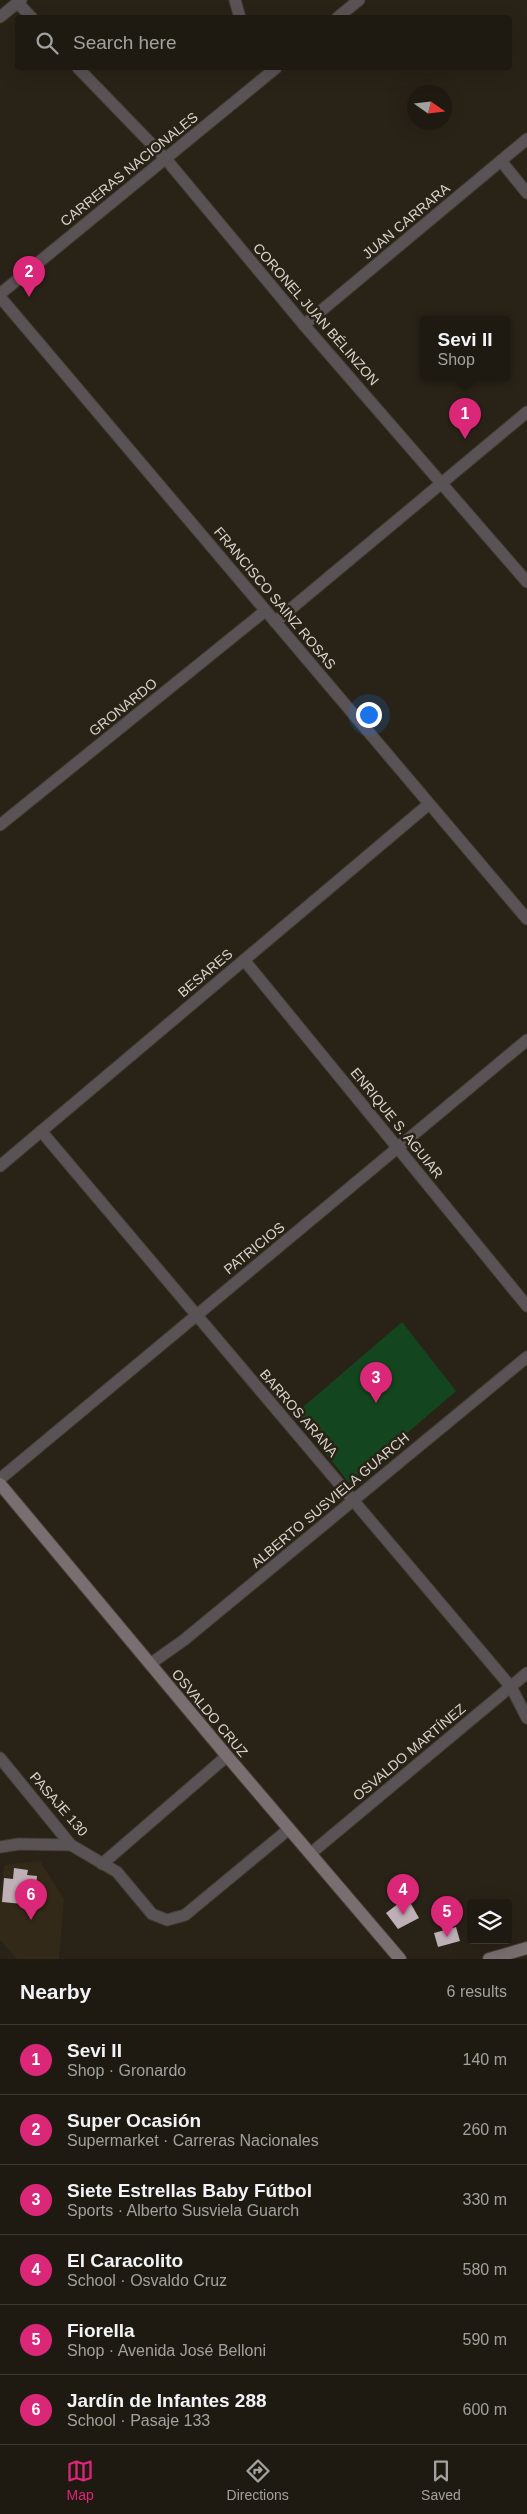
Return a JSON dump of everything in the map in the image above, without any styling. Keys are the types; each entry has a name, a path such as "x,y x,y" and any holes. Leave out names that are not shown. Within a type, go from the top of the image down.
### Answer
{"street":[{"path":"235,0 239,15"},
{"path":"341,15 359,0"},
{"path":"0,17 20,1 30,15"},
{"name":"CORONEL JUAN BÉLINZON","path":"80,70 165,158 304,325 527,582"},
{"name":"CARRERAS NACIONALES","path":"0,295 165,158 263,72"},
{"name":"JUAN CARRARA","path":"304,325 527,139"},
{"path":"501,161 527,192"},
{"name":"FRANCISCO SAINZ ROSAS","path":"0,295 527,919"},
{"path":"275,622 527,412"},
{"name":"GRONARDO","path":"0,825 265,611"},
{"name":"BESARES","path":"0,1166 429,804"},
{"name":"ENRIQUE S. AGUIAR","path":"244,960 527,1306"},
{"name":"PATRICIOS","path":"0,1479 399,1149 527,1040"},
{"name":"BARROS ARANA","path":"41,1131 511,1687 527,1718"},
{"name":"ALBERTO SUSVIELA GUARCH","path":"150,1664 184,1640 527,1357"},
{"name":"OSVALDO CRUZ","path":"0,1484 227,1756 400,1959"},
{"name":"OSVALDO MARTÍNEZ","path":"310,1854 527,1673"},
{"path":"102,1864 227,1756"},
{"name":"PASAJE 130","path":"0,1758 71,1844 117,1872 152,1914 167,1920 185,1915 289,1829"},
{"path":"0,1847 20,1844 71,1844"},
{"path":"490,1959 527,1948"}],"shaded area":[{"path":"40,1861 64,1899 59,1959 17,1959 0,1940 0,1901 4,1865"}],"green space":[{"path":"402,1322 456,1391 349,1483 295,1414"}],"building":[{"path":"14,1868 28,1870 27,1875 37,1876 34,1905 2,1902 4,1878 13,1879"},
{"path":"407,1897 419,1918 398,1929 386,1913"},
{"path":"456,1927 460,1941 438,1947 434,1933"}],"place":[{"name":"Super Ocasión","path":"29,297"},
{"name":"Sevi II","path":"465,439"},
{"name":"Siete Estrellas Baby Fútbol","path":"376,1403"},
{"name":"El Caracolito","path":"403,1915"},
{"name":"Jardín de Infantes 288","path":"31,1920"},
{"name":"Fiorella","path":"447,1937"}]}
